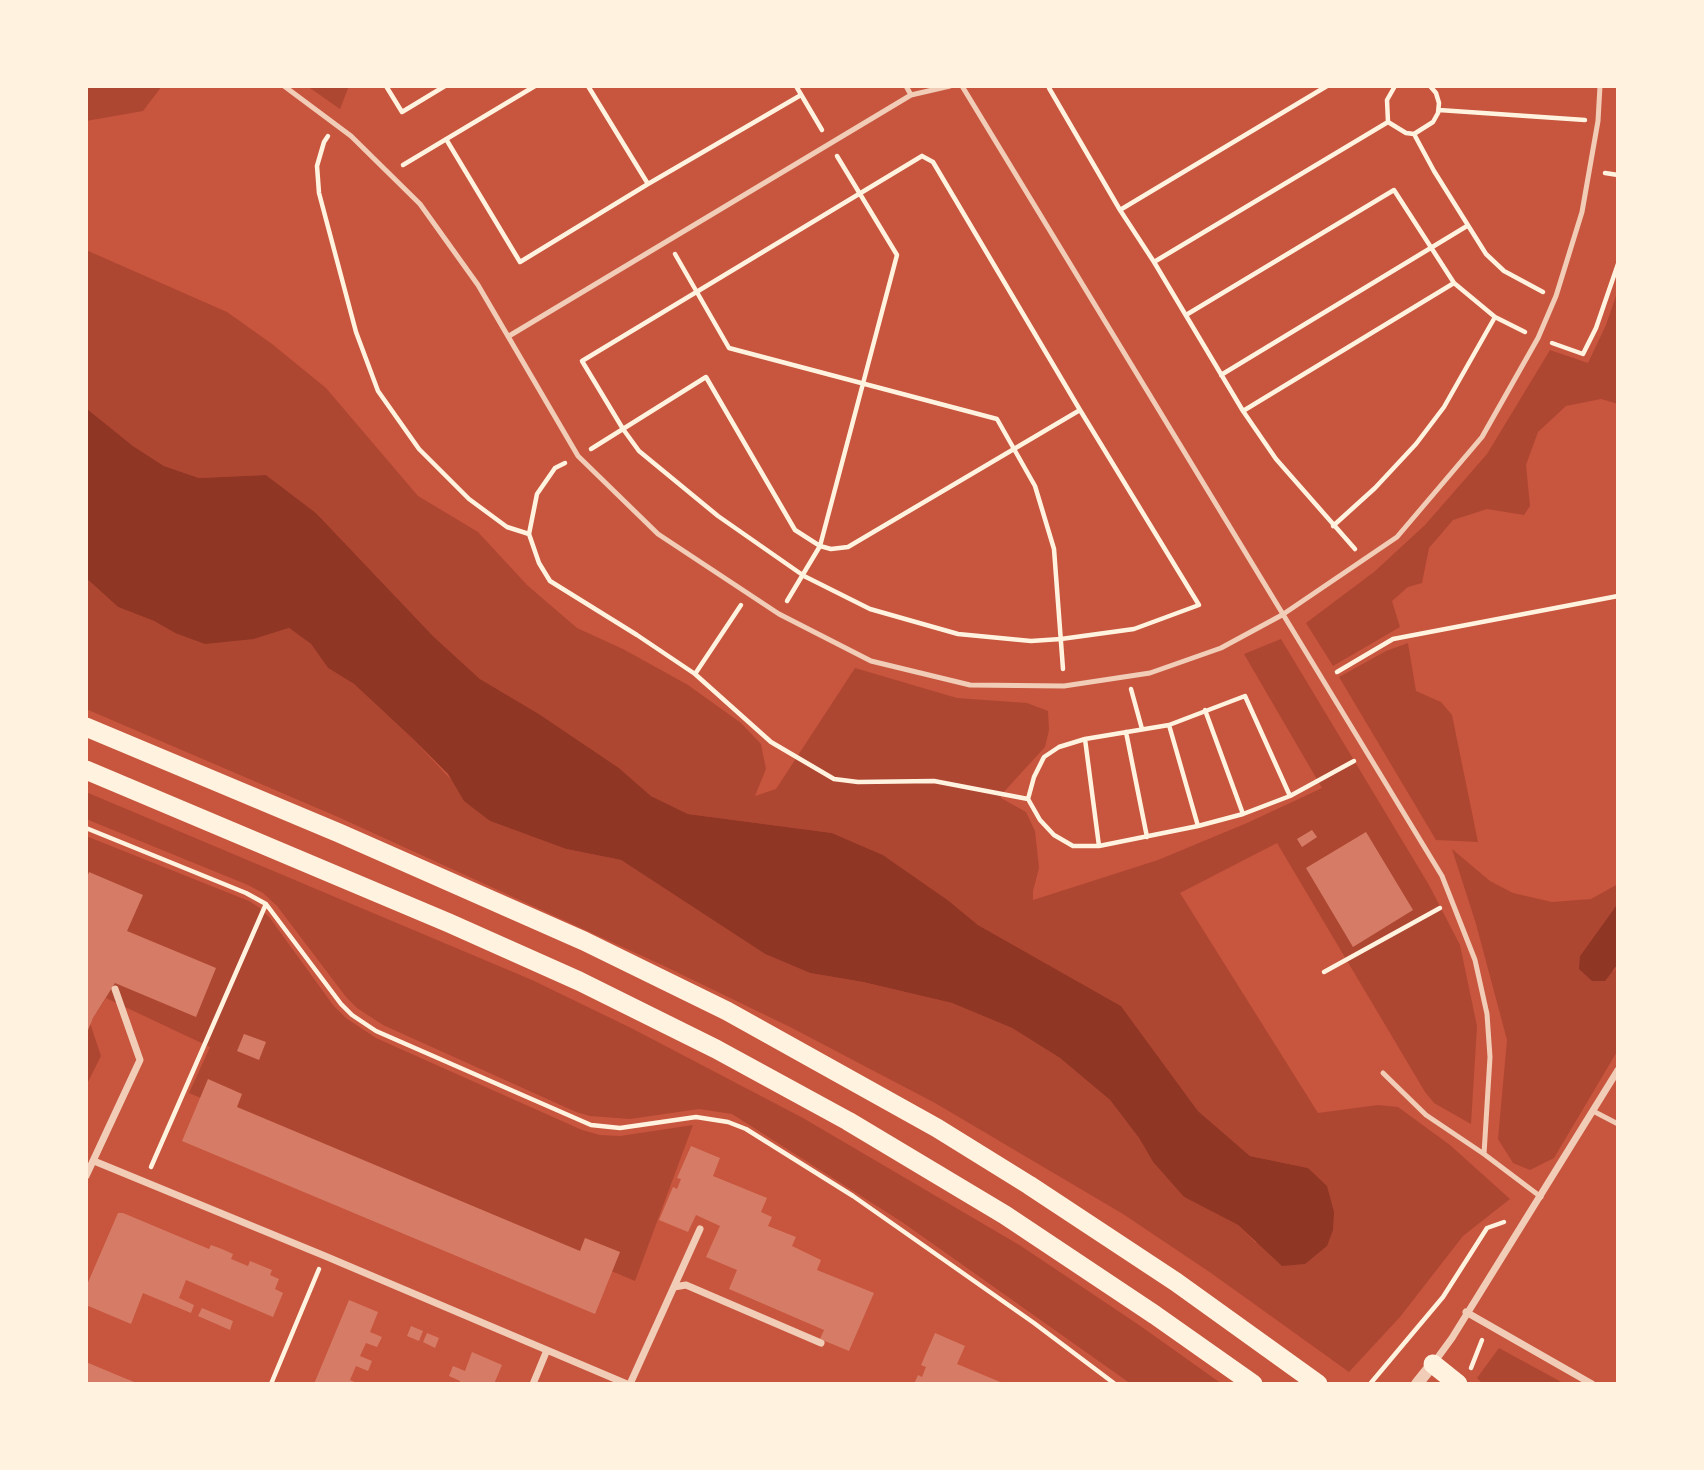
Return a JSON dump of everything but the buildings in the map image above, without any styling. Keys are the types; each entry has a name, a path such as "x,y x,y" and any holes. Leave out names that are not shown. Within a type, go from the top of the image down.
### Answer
{"highway":[{"path":"86,727 339,833 584,941 727,1011 902,1108 1029,1185 1166,1274 1316,1383"},
{"path":"86,769 461,928 716,1049 848,1121 1005,1215 1253,1384"},
{"path":"1433,1364 1464,1378"}],"street":[{"path":"86,1176 140,1060 115,989"},
{"path":"1417,1384 1433,1364 1541,1197 1618,1070"},
{"path":"93,1161 325,1255 629,1384 700,1229"},
{"path":"674,1287 686,1285 821,1343"},
{"path":"1466,1312 1592,1384"},
{"path":"533,1384 547,1350"}],"lane":[{"path":"284,86 337,125 420,204 478,285 578,456 658,534 779,614 871,661 970,685 1063,687 1150,674 1222,648 1282,615 1397,537 1482,437 1538,338 1556,296 1582,212 1598,121 1600,86"},
{"path":"906,86 911,95"},
{"path":"509,336 911,95 950,86"},
{"path":"962,86 1442,876 1475,960 1487,1014 1490,1057 1484,1154"},
{"path":"1383,1073 1426,1115 1541,1197"},
{"path":"1593,1111 1618,1124"}],"path":[{"path":"386,86 402,112 445,86"},
{"path":"390,173 535,86"},
{"path":"588,86 648,184"},
{"path":"779,614 820,546 897,255 796,86"},
{"path":"1051,86 1049,88 1120,210 1243,411 1276,459 1365,560"},
{"path":"1120,210 1327,86"},
{"path":"1388,121 1387,100 1395,86"},
{"path":"1388,121 1406,133 1414,134 1433,122 1439,110 1436,93 1430,86"},
{"path":"446,139 520,262 801,95"},
{"path":"1439,110 1598,121"},
{"path":"1154,262 1388,121"},
{"path":"337,125 324,142 317,166 319,193 356,332 378,391 419,449 468,499 507,527 529,534"},
{"path":"1414,134 1486,254 1504,271 1533,288 1556,296"},
{"path":"922,156 933,162 1199,605 1134,629 1062,639 1031,640 958,634 870,608 804,576 718,516 639,451 582,361 860,194 922,156"},
{"path":"1186,315 1394,190 1454,283 1495,317 1538,338 1583,354 1596,328 1618,264"},
{"path":"1221,375 1467,226"},
{"path":"668,241 729,348 997,419 1035,486 1054,549 1062,639 1063,687"},
{"path":"1243,411 1454,283"},
{"path":"1333,526 1375,488 1416,444 1444,407 1495,317"},
{"path":"1028,799 934,780 858,782 834,779 771,742 695,674 550,582 539,563 529,534 537,494 555,468 706,377 795,530 820,546 831,549 848,547 1080,410"},
{"path":"695,674 749,594"},
{"path":"1324,680 1392,639 1618,596"},
{"path":"1128,677 1142,729"},
{"path":"1290,796 1245,696 1169,724 1086,738 1059,747 1044,757 1034,777 1028,799 1040,820 1054,835 1073,846 1099,846 1198,827 1243,814 1290,796 1368,753"},
{"path":"1205,710 1243,814"},
{"path":"1169,724 1198,827"},
{"path":"1126,732 1147,837"},
{"path":"1086,738 1099,846"},
{"path":"86,828 246,893 266,904 341,1004 376,1031 592,1125 620,1128 696,1117 720,1120 746,1129 853,1196 1034,1323 1115,1384"},
{"path":"1324,972 1453,901"},
{"path":"145,1182 266,904"},
{"path":"1370,1384 1443,1297 1488,1228 1531,1212"},
{"path":"271,1384 325,1255"},
{"path":"1464,1378 1487,1325"}],"shaded area":[{"path":"86,86 162,86 143,111 86,121"},
{"path":"307,86 349,86 340,109"},
{"path":"86,250 227,312 272,344 326,388 418,496 478,532 527,585 577,628 623,649 688,685 741,723 761,744 766,769 755,796 776,789 855,668 957,698 1027,703 1048,711 1049,730 1045,747 1001,795 1001,798 1026,812 1035,831 1039,868 1033,900 1158,860 1322,788 1244,654 1281,639 1429,885 1460,945 1477,1026 1471,1124 1434,1103 1425,1092 1277,843 1180,893 1318,1113 1378,1105 1398,1107 1450,1145 1510,1199 1463,1236 1400,1317 1349,1372 1123,1214 935,1103 790,1027 662,965 338,817 86,709 86,578 118,607 154,621 175,633 254,639 289,628 311,644 328,668 354,684 411,737 490,821 566,849 621,860 765,954 810,973 863,982 952,1003 1012,1028 1060,1058 1110,1100 1139,1138 1153,1162 1184,1197 1238,1225 1256,1243 1308,1168 1250,1156 1198,1111 1121,1006 978,925 949,901 883,855 832,833 688,814 651,796 619,768 539,714 480,679 434,637 316,513 266,475 199,478 164,466 133,446 86,408"},
{"path":"1618,290 1618,404 1601,399 1566,406 1538,432 1526,465 1530,506 1524,515 1487,509 1453,520 1429,548 1422,583 1408,587 1392,601 1400,627 1333,666 1306,623 1374,572 1425,525 1487,454 1550,350 1588,363 1606,325"},
{"path":"86,408 133,446 164,466 199,478 266,475 316,513 434,637 480,679 539,714 619,768 651,796 688,814 832,833 883,855 949,901 978,925 1121,1006 1198,1111 1250,1156 1308,1168 1327,1186 1334,1212 1333,1230 1327,1246 1305,1264 1282,1266 1238,1225 1184,1197 1153,1162 1139,1138 1110,1100 1060,1058 1012,1028 952,1003 863,982 810,973 765,954 621,860 566,849 490,821 464,801 448,774 411,737 354,684 328,668 311,644 289,628 254,639 205,644 118,607 86,578"},
{"path":"1408,643 1416,691 1441,702 1452,715 1478,842 1436,840 1339,677 1386,651"},
{"path":"86,792 532,980 631,1028 803,1118 1021,1246 1222,1384 1131,1384 902,1222 732,1114 699,1109 630,1119 590,1116 383,1025 357,1008 346,997 277,906 263,893 86,819"},
{"path":"86,836 249,901 260,908 333,1005 346,1018 376,1038 582,1130 600,1135 620,1136 693,1125 635,1281 189,1093 210,1047 106,998 90,1023 101,1056 86,1086"},
{"path":"1452,849 1490,881 1513,893 1552,902 1591,899 1618,884 1618,903 1580,956 1614,971 1618,964 1618,1050 1554,1158 1530,1170 1513,1163 1498,1139 1507,1040 1476,924"},
{"path":"1618,903 1618,964 1605,981 1592,981 1579,969 1580,956"},
{"path":"1499,1348 1565,1384 1483,1384 1477,1378"}]}
